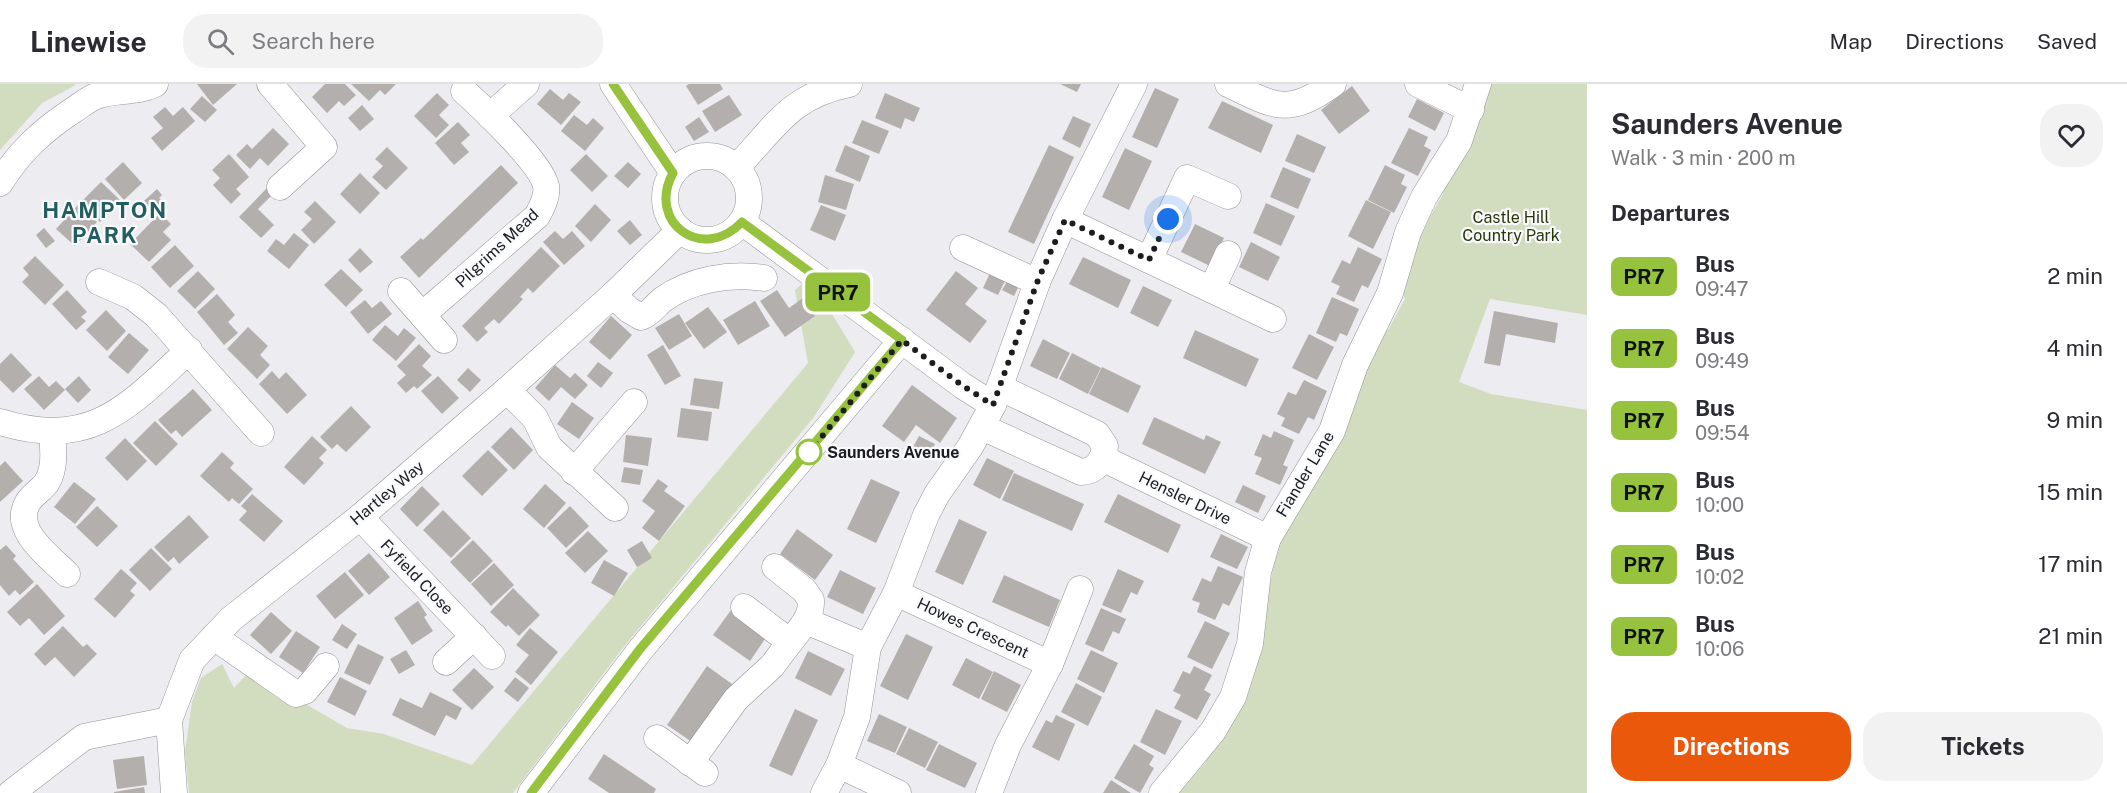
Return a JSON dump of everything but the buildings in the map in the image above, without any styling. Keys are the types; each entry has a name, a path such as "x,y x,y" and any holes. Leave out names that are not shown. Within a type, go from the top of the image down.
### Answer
{"street":[{"path":"0,183 28,144 86,102 96,96 146,88 156,84"},
{"path":"270,84 324,147 280,187"},
{"path":"490,116 526,84"},
{"path":"613,84 673,173"},
{"path":"737,167 791,108 811,95 849,84"},
{"path":"824,793 839,765 857,717 868,647 896,592 926,515 992,407 1037,282 1065,220 1134,84"},
{"path":"1228,84 1268,103 1284,106 1307,100 1333,84"},
{"path":"1418,84 1471,110"},
{"name":"Fiander Lane","path":"1162,793 1213,731 1233,697 1250,644 1258,572 1268,538 1332,431 1355,365 1390,294 1412,223 1424,197 1459,141 1478,84"},
{"name":"Pilgrims Mead","path":"422,315 537,216 545,198 546,188 541,175 490,116 464,91"},
{"path":"699,156 719,157 737,167 749,188 749,206 742,222 734,231 712,240 690,236 680,230 668,213 666,202 668,182 673,173 689,159 699,156"},
{"path":"1149,260 1187,178 1228,196"},
{"path":"1065,220 1273,319"},
{"path":"742,222 963,386 1081,472 1094,469 1102,458 1105,446 1097,434 992,407"},
{"name":"Hartley Way","path":"174,793 169,720 192,660 231,619 360,517 507,390 613,295 680,230"},
{"path":"963,248 1037,282"},
{"path":"1212,289 1227,254"},
{"path":"613,295 629,310 641,317 647,315 663,300 678,291 709,279 742,275 764,278"},
{"path":"99,282 144,304 189,350 261,433"},
{"path":"400,291 444,340"},
{"path":"531,793 640,649 902,340"},
{"path":"0,422 52,432 79,429 104,421 132,403 189,350"},
{"path":"507,390 535,418 549,447 615,508"},
{"path":"574,472 634,402"},
{"path":"52,432 50,475 43,488 28,501 24,523 32,538 67,574"},
{"name":"Hensler Drive","path":"1102,458 1268,538"},
{"name":"Fyfield Close","path":"360,517 492,656"},
{"path":"657,738 698,768 736,699 772,666 806,621 811,606 809,595 775,567"},
{"name":"Howes Crescent","path":"988,793 1008,745 1050,664 1080,589"},
{"name":"Howes Crescent","path":"896,592 1050,664"},
{"path":"744,607 790,642"},
{"path":"806,621 868,647"},
{"path":"446,662 474,636"},
{"path":"214,637 296,694 305,691 326,666"},
{"path":"11,793 84,737 169,720"},
{"path":"839,765 898,793"}],"green space":[{"path":"0,84 76,85 42,103 0,150"},
{"name":"Castle Hill Country Park","path":"1488,84 1587,84 1587,315 1490,299 1459,382 1491,394 1587,410 1587,793 1168,793 1171,790 1181,791 1206,762 1206,751 1269,589 1273,569 1267,560 1378,333 1388,330 1405,299 1399,287 1417,227 1426,224 1444,192 1443,181"},
{"path":"803,283 829,309 855,352 814,417 622,649 513,793 189,793 185,752 192,702 201,678 222,664 234,688 246,675 279,699 304,703 347,728 384,734 472,765 808,363 795,290"}],"bus line":[{"name":"PR7","path":"531,793 640,649 902,340 742,222 724,237 712,240 690,236 680,230 668,213 666,202 668,182 673,173 613,84"}],"place":[{"name":"Saunders Avenue","path":"809,452"}],"district":[{"name":"HAMPTON PARK","path":"105,222"}],"route":[{"path":"809,452 902,340 963,386 993,405 1038,280 1065,220 1149,260 1168,219"}]}
